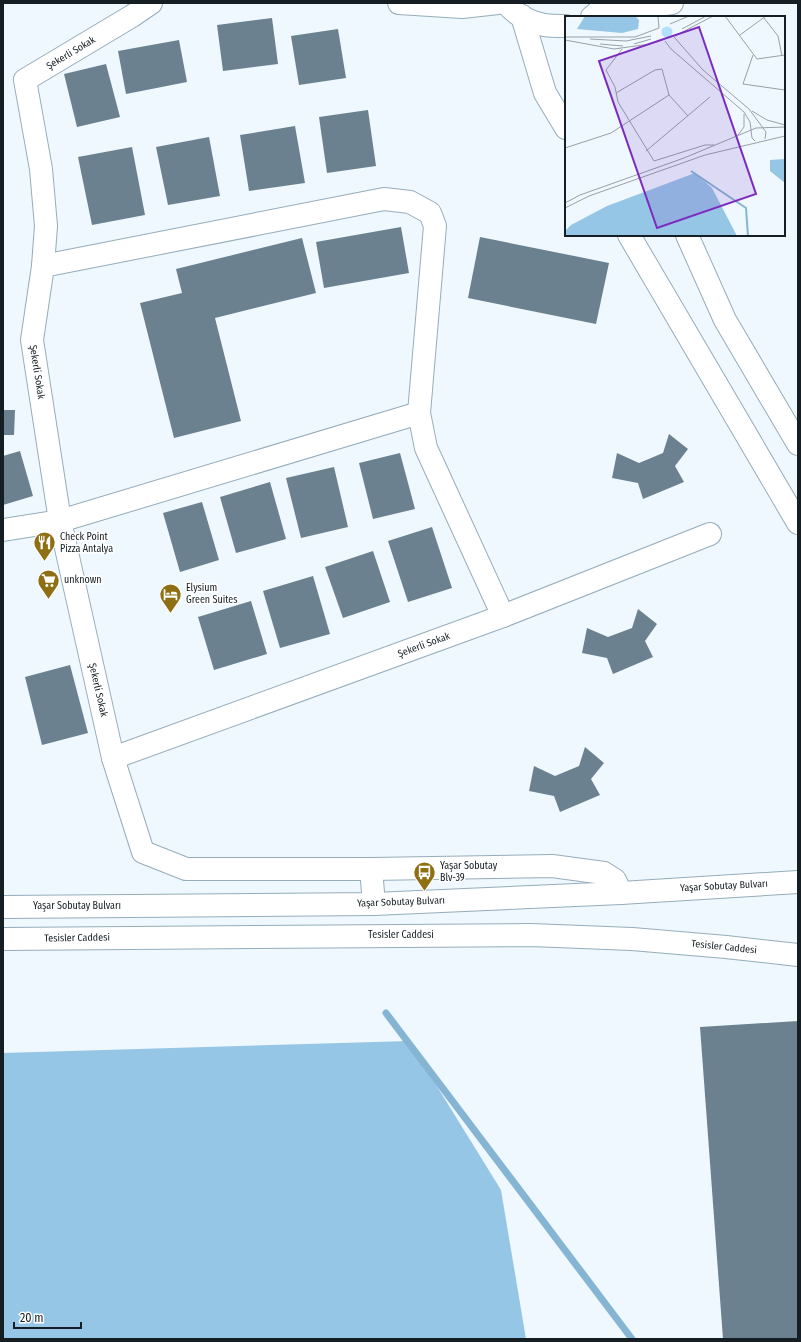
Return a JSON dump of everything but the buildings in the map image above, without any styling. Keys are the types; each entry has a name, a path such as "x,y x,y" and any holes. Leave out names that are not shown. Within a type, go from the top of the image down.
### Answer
{"street":[{"name":"Şekerli Sokak","path":"151,3 25,80 41,169 46,226 43,266 32,340 60,521 113,758 144,852 186,869 371,869 552,866 604,873 615,880 621,893"},
{"path":"399,3 462,8 498,3"},
{"path":"602,11 672,3"},
{"path":"514,10 543,25 565,26"},
{"path":"514,10 546,93 565,126"},
{"path":"43,266 384,199 410,202 430,212 435,226 419,414 426,448 503,616"},
{"path":"630,236 798,523"},
{"path":"687,236 725,320 798,444"},
{"path":"3,530 60,521 419,414"},
{"name":"Şekerli Sokak","path":"113,758 503,616 710,534"},
{"path":"371,869 374,904"},
{"name":"Yaşar Sobutay Bulvarı","path":"3,907 374,904 621,893 798,882"},
{"name":"Tesisler Caddesi","path":"3,939 531,935 632,939 798,955"}],"shaded area":[{"path":"409,1041 501,1190 526,1339 3,1339 3,1053"}],"waterway":[{"path":"386,1013 632,1339"}],"place":[{"name":"Check Point Pizza Antalya","path":"44,562"},
{"name":"unknown","path":"48,600"},
{"name":"Elysium Green Suites","path":"171,614"},
{"name":"Yaşar Sobutay Blv-39","path":"425,892"}]}
